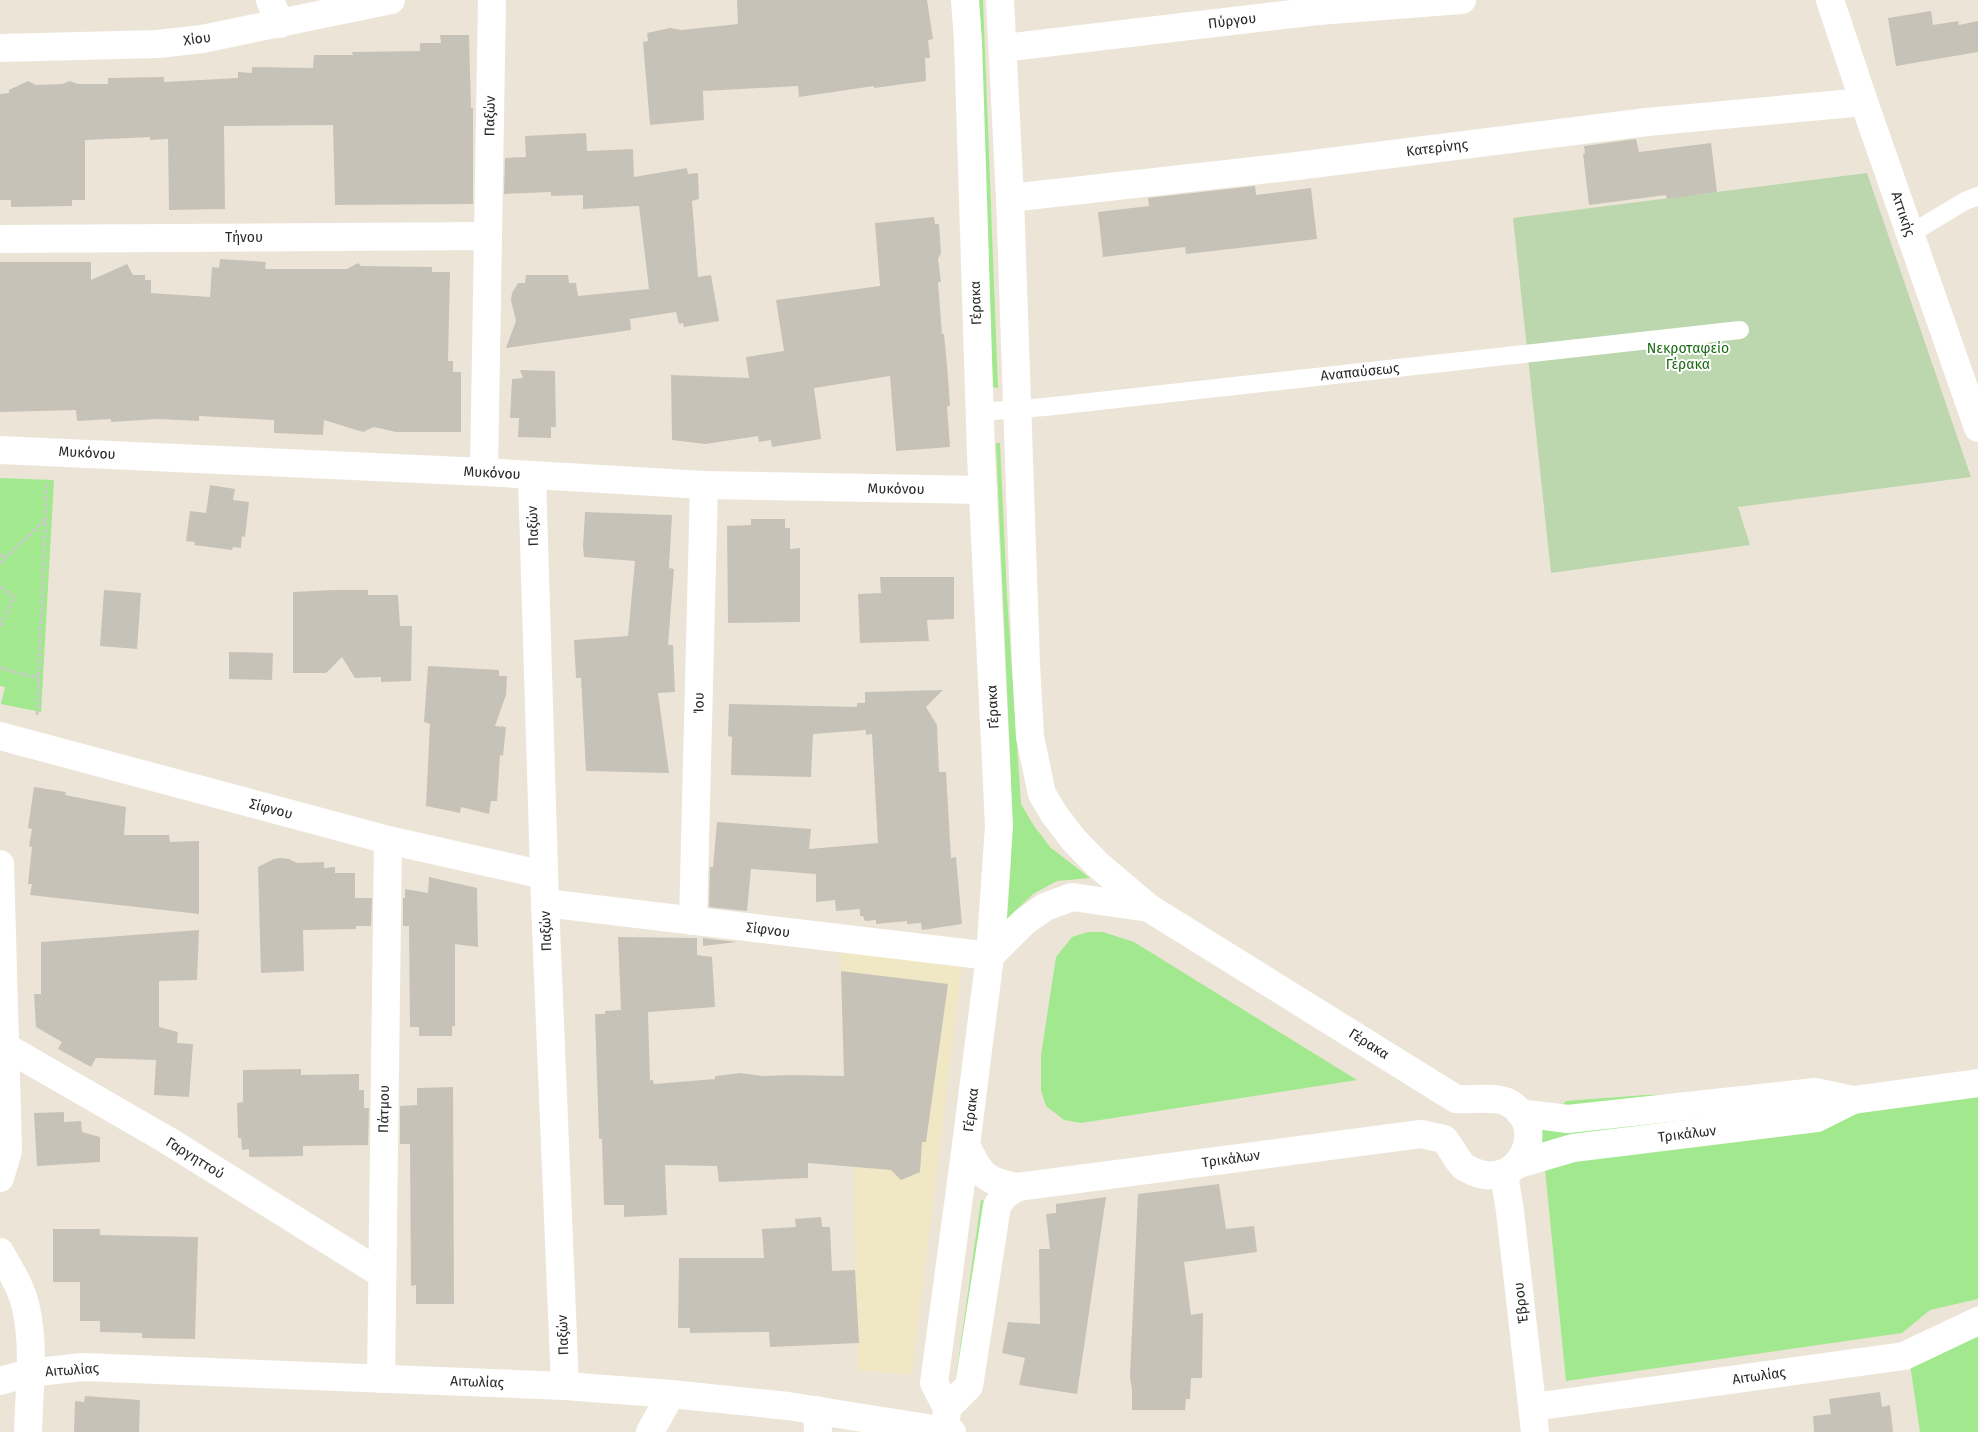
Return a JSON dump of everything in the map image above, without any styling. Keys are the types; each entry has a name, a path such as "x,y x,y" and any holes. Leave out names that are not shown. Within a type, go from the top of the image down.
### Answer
{"street":[{"name":"Χίου","path":"0,48 158,44 202,39 275,12 391,0"},
{"name":"Παξών","path":"484,472 492,0"},
{"name":"Γέρακα","path":"947,1426 934,1383 990,956 999,826 983,490 965,0"},
{"name":"Γέρακα","path":"1000,0 1010,198 1016,409 1030,728 1042,794 1073,839 1097,864 1149,908 1456,1099 1477,1100 1492,1098 1508,1102 1520,1112"},
{"name":"Πύργου","path":"1002,48 1318,11 1462,0"},
{"name":"Αττικής","path":"1830,0 1978,428"},
{"name":"Κατερίνης","path":"1010,198 1297,166 1648,122 1864,102"},
{"name":"Τήνου","path":"0,239 487,236"},
{"name":"Μυκόνου","path":"0,450 484,472 704,485 983,490"},
{"name":"Παξών","path":"532,476 545,903 565,1386"},
{"name":"Ίου","path":"693,921 704,485"},
{"name":"Σίφνου","path":"0,736 388,840 544,875"},
{"name":"Πάτμου","path":"381,1379 388,840"},
{"path":"0,864 8,1151 0,1178"},
{"path":"990,956 1024,922 1045,907 1072,897 1149,908"},
{"name":"Σίφνου","path":"545,903 990,956"},
{"name":"Γαργηττού","path":"6,1047 167,1140 382,1274"},
{"name":"Τρικάλων","path":"1017,1186 1422,1134 1444,1138 1465,1167 1484,1176 1573,1148 1817,1118 1853,1100 1978,1083"},
{"name":"Τρικάλων","path":"1520,1112 1568,1119 1814,1092 1853,1100"},
{"path":"1511,1169 1528,1148 1528,1129 1520,1112"},
{"path":"966,1145 978,1169 989,1178 1001,1184 1017,1186"},
{"name":"Έβρου","path":"1511,1169 1510,1211 1534,1419"},
{"path":"947,1426 969,1386 995,1212 1004,1196 1017,1186"},
{"path":"0,1252 18,1283 26,1307 30,1338 28,1432"},
{"name":"Αιτωλίας","path":"1534,1419 1904,1356 1978,1321"},
{"name":"Αιτωλίας","path":"0,1381 29,1373 82,1367 565,1386 671,1394 818,1421 947,1426"},
{"path":"650,1432 671,1394"}],"lane":[{"path":"1910,234 1965,201 1978,196"},
{"name":"Αναπαύσεως","path":"980,412 1740,330"}],"path":[{"path":"35,745 48,451"},
{"path":"0,563 46,519"},
{"path":"0,554 6,558"},
{"path":"0,587 14,597 0,627"},
{"path":"0,668 38,678"}],"shaded area":[{"path":"840,950 962,966 912,1375 858,1370 853,1048 843,1046"}],"green space":[{"path":"978,0 983,0 998,388 993,387"},
{"name":"Νεκροταφείο Γέρακα","path":"1867,173 1971,477 1738,507 1750,545 1551,573 1513,218"},
{"path":"996,443 1000,443 1007,596 1021,804 1034,826 1051,848 1090,878 1057,881 1033,894 1007,919 1011,860 1011,779"},
{"path":"0,478 54,480 41,712 1,704 5,687 0,686"},
{"path":"1088,932 1103,932 1134,942 1357,1080 1081,1123 1064,1120 1046,1106 1041,1091 1041,1055 1056,957 1072,937"},
{"path":"1978,1091 1978,1299 1930,1310 1902,1333 1566,1381 1541,1129 1566,1101 1645,1095"},
{"path":"981,1200 990,1202 954,1391"},
{"path":"1978,1336 1978,1432 1920,1432 1910,1364"}],"building":[{"path":"737,0 927,0 933,39 928,40 930,58 925,58 926,81 874,88 874,86 799,97 798,86 703,91 704,120 650,125 643,42 648,41 647,33 670,28 682,30 738,24"},
{"path":"1931,11 1933,25 1958,21 1959,25 1978,21 1978,52 1896,66 1888,18"},
{"path":"440,35 469,35 471,108 473,108 473,204 335,205 333,125 224,126 225,209 169,210 168,139 150,140 150,137 85,140 85,200 72,200 72,206 11,207 11,200 0,200 0,94 9,93 9,90 28,81 36,85 62,84 70,81 78,84 108,84 108,78 164,77 164,82 238,78 238,72 252,73 252,67 313,68 314,55 353,55 352,52 420,51 420,43 441,43"},
{"path":"586,133 587,151 633,149 634,177 687,168 688,174 698,173 699,199 692,201 698,277 711,275 719,321 684,327 683,323 679,324 676,312 630,319 631,330 506,348 516,321 511,300 512,293 518,283 525,283 526,275 568,275 569,283 576,283 578,296 649,289 639,206 583,209 583,195 551,196 551,192 504,194 505,158 526,157 525,136"},
{"path":"1636,139 1639,152 1711,143 1717,192 1667,199 1666,195 1589,205 1583,154 1585,153 1584,146"},
{"path":"1255,186 1256,195 1311,188 1317,239 1186,254 1185,247 1103,257 1098,212 1149,206 1148,198"},
{"path":"934,217 935,224 939,224 941,253 938,259 941,282 938,282 948,377 950,406 947,406 950,447 896,451 890,376 814,388 821,439 772,447 771,440 759,442 758,436 705,444 672,440 671,375 749,378 746,357 784,351 776,300 880,286 875,223"},
{"path":"220,259 266,262 265,269 347,269 358,263 361,266 432,267 432,272 450,272 448,361 453,361 453,372 461,372 461,432 396,432 374,427 363,432 324,420 323,435 274,433 274,420 199,416 199,421 158,419 111,422 111,419 77,421 76,410 0,412 0,262 91,262 91,280 127,264 133,275 145,275 145,280 151,280 151,293 210,297 212,267 219,268"},
{"path":"520,370 555,371 556,427 551,427 551,438 518,437 519,418 510,418 512,379 523,378"},
{"path":"210,485 235,489 233,500 249,502 245,537 242,536 241,548 233,547 232,550 194,545 195,542 186,541 190,511 206,513"},
{"path":"585,512 672,515 669,568 674,569 668,645 673,645 675,692 658,693 669,773 586,771 581,678 576,678 574,640 628,636 635,561 584,557"},
{"path":"751,519 785,519 785,528 790,528 790,549 800,548 800,622 728,623 727,526 751,525"},
{"path":"880,577 954,577 954,619 927,620 929,641 860,643 858,594 881,593"},
{"path":"104,590 141,593 137,649 100,646"},
{"path":"368,590 368,595 398,595 400,626 412,626 411,681 381,682 381,677 355,678 342,657 326,673 293,673 293,592"},
{"path":"229,652 273,653 272,680 229,679"},
{"path":"428,666 499,670 499,676 507,676 506,695 495,726 506,727 503,756 500,755 497,801 491,801 489,814 461,807 460,813 426,806 430,724 424,722"},
{"path":"943,690 926,707 937,725 939,772 946,772 951,858 956,857 962,924 922,930 921,923 907,924 907,921 876,924 876,920 865,921 863,916 860,916 860,909 836,911 835,900 816,902 816,874 751,869 747,911 709,907 710,867 713,867 717,822 811,829 809,849 878,843 872,734 866,735 866,730 813,734 811,777 731,775 732,737 728,736 729,704 857,707 857,703 865,703 865,692"},
{"path":"34,787 66,792 65,795 126,807 124,835 169,835 170,842 199,841 199,914 30,895 32,884 28,884 32,847 29,846 32,829 28,828"},
{"path":"280,858 289,859 297,863 324,862 324,868 335,867 335,873 355,873 355,898 372,898 371,926 356,926 356,929 303,930 304,971 261,973 258,867"},
{"path":"429,877 477,888 478,947 455,944 455,1026 452,1026 452,1036 419,1036 419,1027 410,1027 409,926 403,926 403,898 405,898 405,889 428,893"},
{"path":"199,930 197,980 159,981 159,1027 178,1032 177,1043 193,1044 189,1097 154,1095 156,1060 96,1058 91,1067 58,1049 62,1042 36,1027 34,994 41,994 41,942"},
{"path":"618,937 697,938 697,955 712,957 715,1007 648,1012 650,1080 653,1080 654,1084 715,1079 715,1076 741,1073 762,1076 844,1076 841,971 948,984 926,1142 922,1142 920,1172 901,1180 891,1170 808,1163 808,1178 719,1182 717,1166 665,1165 667,1215 624,1217 624,1205 604,1205 602,1139 599,1139 595,1014 605,1014 605,1011 621,1010"},
{"path":"703,938 737,942 703,946"},
{"path":"301,1069 301,1075 359,1074 359,1090 364,1090 364,1108 369,1108 368,1145 303,1146 303,1156 249,1157 249,1149 242,1150 241,1138 238,1138 237,1103 243,1102 243,1070"},
{"path":"453,1087 454,1304 416,1304 416,1285 411,1286 410,1144 400,1144 400,1106 417,1105 417,1088"},
{"path":"64,1112 64,1122 81,1121 82,1132 100,1137 100,1162 37,1166 34,1113"},
{"path":"1219,1184 1226,1229 1254,1226 1257,1252 1184,1262 1191,1315 1203,1313 1202,1378 1191,1378 1190,1399 1186,1399 1185,1410 1132,1410 1130,1377 1138,1194"},
{"path":"1106,1197 1077,1394 1019,1385 1025,1358 1002,1353 1008,1322 1040,1324 1039,1249 1050,1249 1046,1214 1056,1213 1056,1204"},
{"path":"821,1217 822,1227 830,1227 832,1271 855,1270 859,1343 770,1347 769,1332 690,1333 690,1328 678,1328 679,1258 764,1258 762,1229 796,1227 795,1219"},
{"path":"53,1229 100,1229 100,1235 198,1237 195,1339 142,1338 142,1333 100,1332 100,1321 80,1321 80,1282 53,1282"},
{"path":"1880,1392 1882,1407 1890,1405 1893,1432 1814,1432 1813,1416 1831,1414 1829,1399"},
{"path":"85,1396 140,1400 139,1432 74,1432 75,1401 84,1402"}]}
